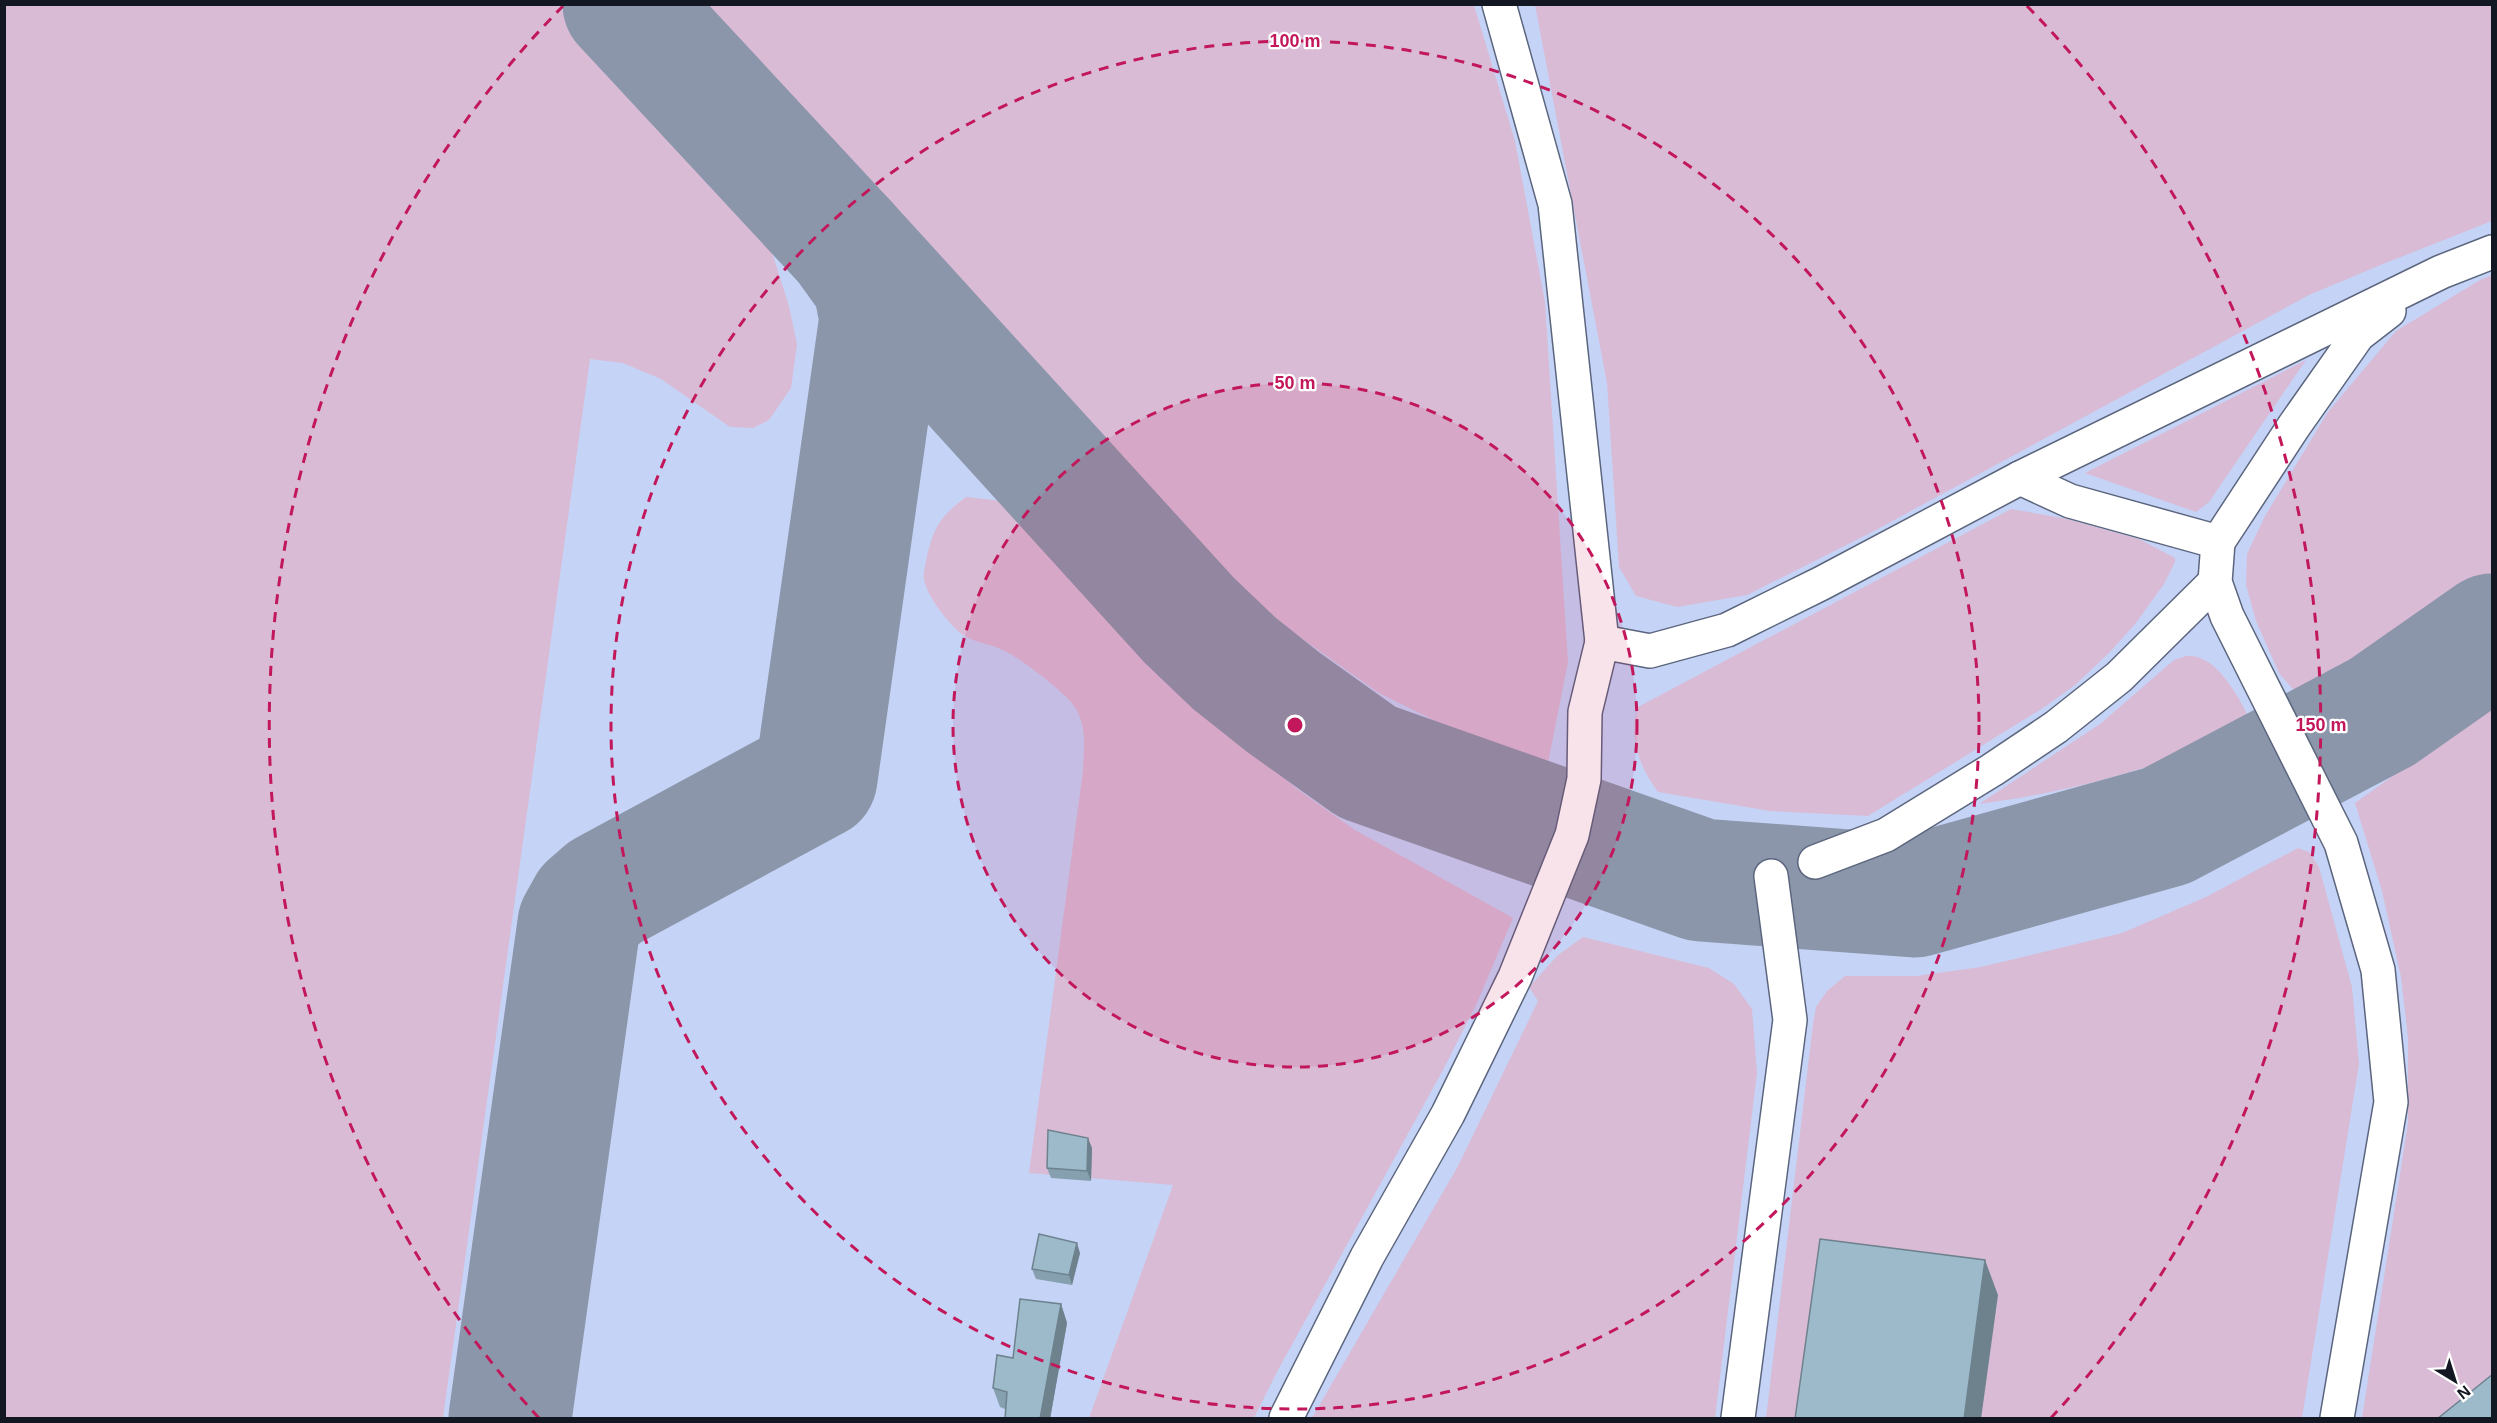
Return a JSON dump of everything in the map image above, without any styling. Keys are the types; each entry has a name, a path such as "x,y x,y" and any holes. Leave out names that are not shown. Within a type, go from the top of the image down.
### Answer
{"lane":[{"path":"1286,1419 1367,1257 1448,1114 1515,977 1572,835 1584,779 1585,712 1602,642 1555,204 1499,4"},
{"path":"1602,642 1650,651 1727,630 1822,583 2020,478 2441,272 2493,252"},
{"path":"2337,1419 2391,1102 2378,970 2341,843 2227,616 2215,582 2218,542 2294,426 2358,335 2441,272"},
{"path":"2020,478 2070,501 2218,542"},
{"path":"1815,862 1887,835 2056,727 2119,677 2215,582"},
{"path":"1738,1419 1790,1020 1770,876"}],"shaded area":[{"path":"5,4 557,5 742,203 769,243 789,306 797,344 791,388 769,420 753,428 730,427 661,379 623,363 590,359 443,1418 5,1418"},
{"path":"5,5 2492,5 2492,1418 5,1418"},
{"path":"691,5 1474,5 1515,141 1545,302 1568,662 1547,768 1488,747 1379,693 1232,589 983,327"},
{"path":"1535,5 2492,5 2492,221 2309,295 1874,531 1747,595 1677,607 1636,596 1619,567 1607,383"},
{"path":"2492,275 2492,579 2317,703 2308,707 2279,673 2256,621 2246,585 2247,554 2265,516 2328,412 2396,331"},
{"path":"2306,360 2209,502 2196,512 2085,473"},
{"path":"966,497 994,500 1027,510 1231,732 1297,789 1355,830 1513,918 1476,1005 1443,1070 1278,1370 1254,1418 1089,1418 1173,1185 1029,1173 1083,771 1084,735 1076,710 1058,689 1012,655 963,635 945,617 929,593 924,573 936,529 950,510"},
{"path":"2011,509 2067,519 2139,539 2175,558 2164,584 2136,623 2075,685 2043,708 1868,816 1770,811 1658,792 1637,752 1634,730 1638,707"},
{"path":"2195,656 2208,662 2224,677 2244,707 2252,725 2153,765 2084,785 1979,804 2100,724 2174,660"},
{"path":"2492,705 2492,1418 2362,1418 2408,1123 2408,1038 2401,977 2382,891 2355,803"},
{"path":"2298,848 2309,852 2319,867 2352,987 2359,1064 2302,1418 1766,1418 1813,1024 1816,1007 1827,991 1845,976 1916,976 1981,967 2122,933 2206,897"},
{"path":"1583,937 1709,968 1734,984 1752,1009 1757,1073 1715,1418 1312,1418 1458,1166 1538,1001 1529,987 1558,955"}],"building":[{"path":"1048,1130 1088,1138 1087,1171 1047,1168"},
{"path":"1039,1234 1077,1243 1069,1275 1032,1269"},
{"path":"1820,1239 1985,1260 1964,1419 1795,1419"},
{"path":"1020,1299 1061,1304 1040,1419 1005,1419 1007,1392 993,1388 997,1355 1013,1358"},
{"path":"2493,1374 2493,1419 2437,1419"}],"taxiway":[{"path":"624,4 846,243 1189,620 1234,663 1283,702 1367,762 1701,880 1915,896 2166,826 2382,712 2492,635"},
{"path":"510,1418 579,924 589,906 605,892 816,778 881,318 874,282 846,243"}]}
